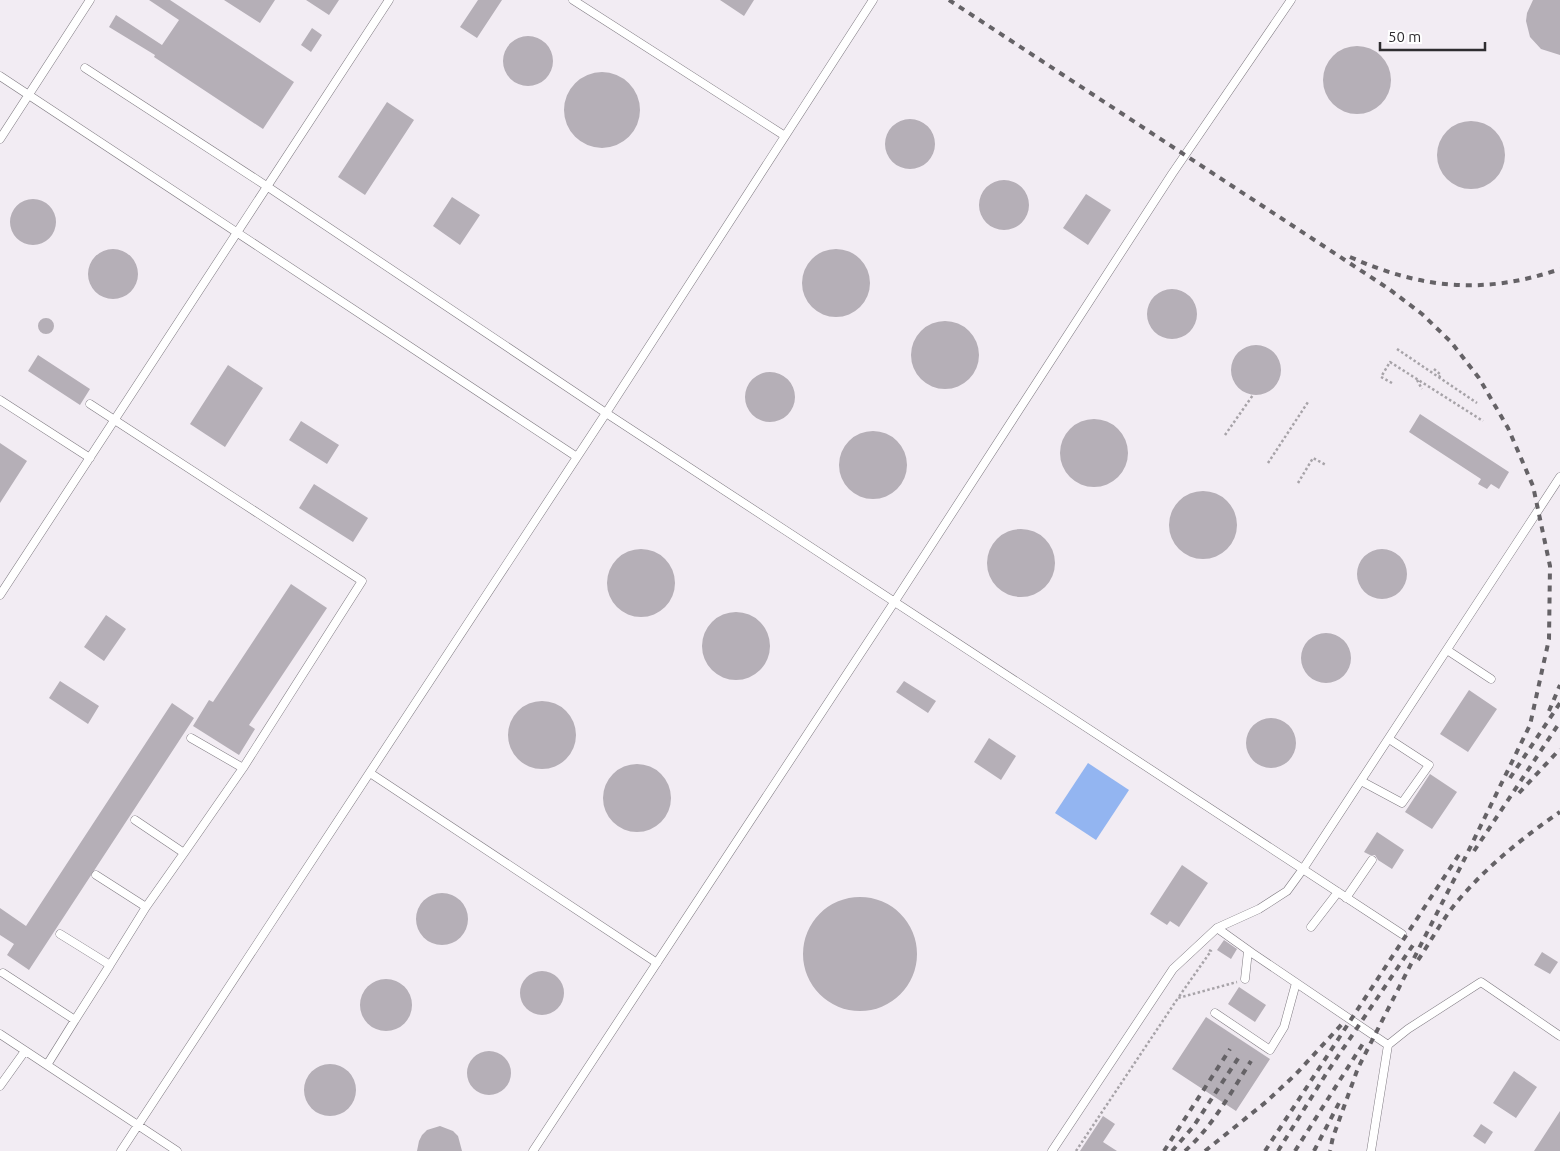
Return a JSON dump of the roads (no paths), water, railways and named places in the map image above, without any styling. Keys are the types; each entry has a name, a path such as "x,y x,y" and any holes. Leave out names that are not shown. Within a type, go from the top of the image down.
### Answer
{"lane":[{"path":"0,139 90,0"},
{"path":"0,595 389,0"},
{"path":"573,0 785,136"},
{"path":"121,1151 578,457 873,0"},
{"path":"533,1151 895,601 1172,174 1291,0"},
{"path":"85,68 268,187 606,413 1402,934"},
{"path":"0,76 578,457"},
{"path":"0,400 90,458"},
{"path":"47,1065 146,907 243,768 362,581 90,404"},
{"path":"1055,1150 1173,969 1217,928 1259,909 1287,891 1560,477"},
{"path":"1447,650 1491,679"},
{"path":"191,738 243,768"},
{"path":"1361,781 1402,803 1429,765 1389,739"},
{"path":"370,774 656,963"},
{"path":"135,820 184,852"},
{"path":"1346,898 1372,860"},
{"path":"96,875 146,907"},
{"path":"1312,928 1338,892"},
{"path":"1217,928 1388,1045"},
{"path":"60,934 110,965"},
{"path":"1245,979 1248,951"},
{"path":"1,974 75,1020"},
{"path":"1370,1151 1388,1045 1481,982 1560,1036"},
{"path":"1215,1013 1270,1050 1284,1027 1296,983"},
{"path":"0,1034 177,1151"},
{"path":"0,1086 25,1051"}],"water":[{"path":"1088,763 1129,790 1096,840 1055,813"}],"railway":[{"path":"949,0 1389,289 1422,314 1451,342 1479,378 1508,428 1533,486 1550,566 1549,639 1530,725 1463,862 1358,1068 1333,1137 1330,1151"},
{"path":"1350,257 1403,276 1428,282 1454,285 1506,283 1560,269"},
{"path":"1549,711 1560,685"},
{"path":"1510,778 1560,703"},
{"path":"1474,851 1560,722"},
{"path":"1519,793 1560,749"},
{"path":"1418,960 1441,923 1480,877 1518,843 1560,812"},
{"path":"1265,1151 1460,853"},
{"path":"1278,1151 1326,1074 1413,945"},
{"path":"1205,1151 1266,1102 1296,1074 1342,1024"},
{"path":"1295,1151 1364,1042"},
{"path":"1164,1151 1230,1049"},
{"path":"1172,1151 1193,1127 1241,1054"},
{"path":"1185,1151 1213,1120 1251,1061"},
{"path":"1314,1151 1339,1103"}]}
